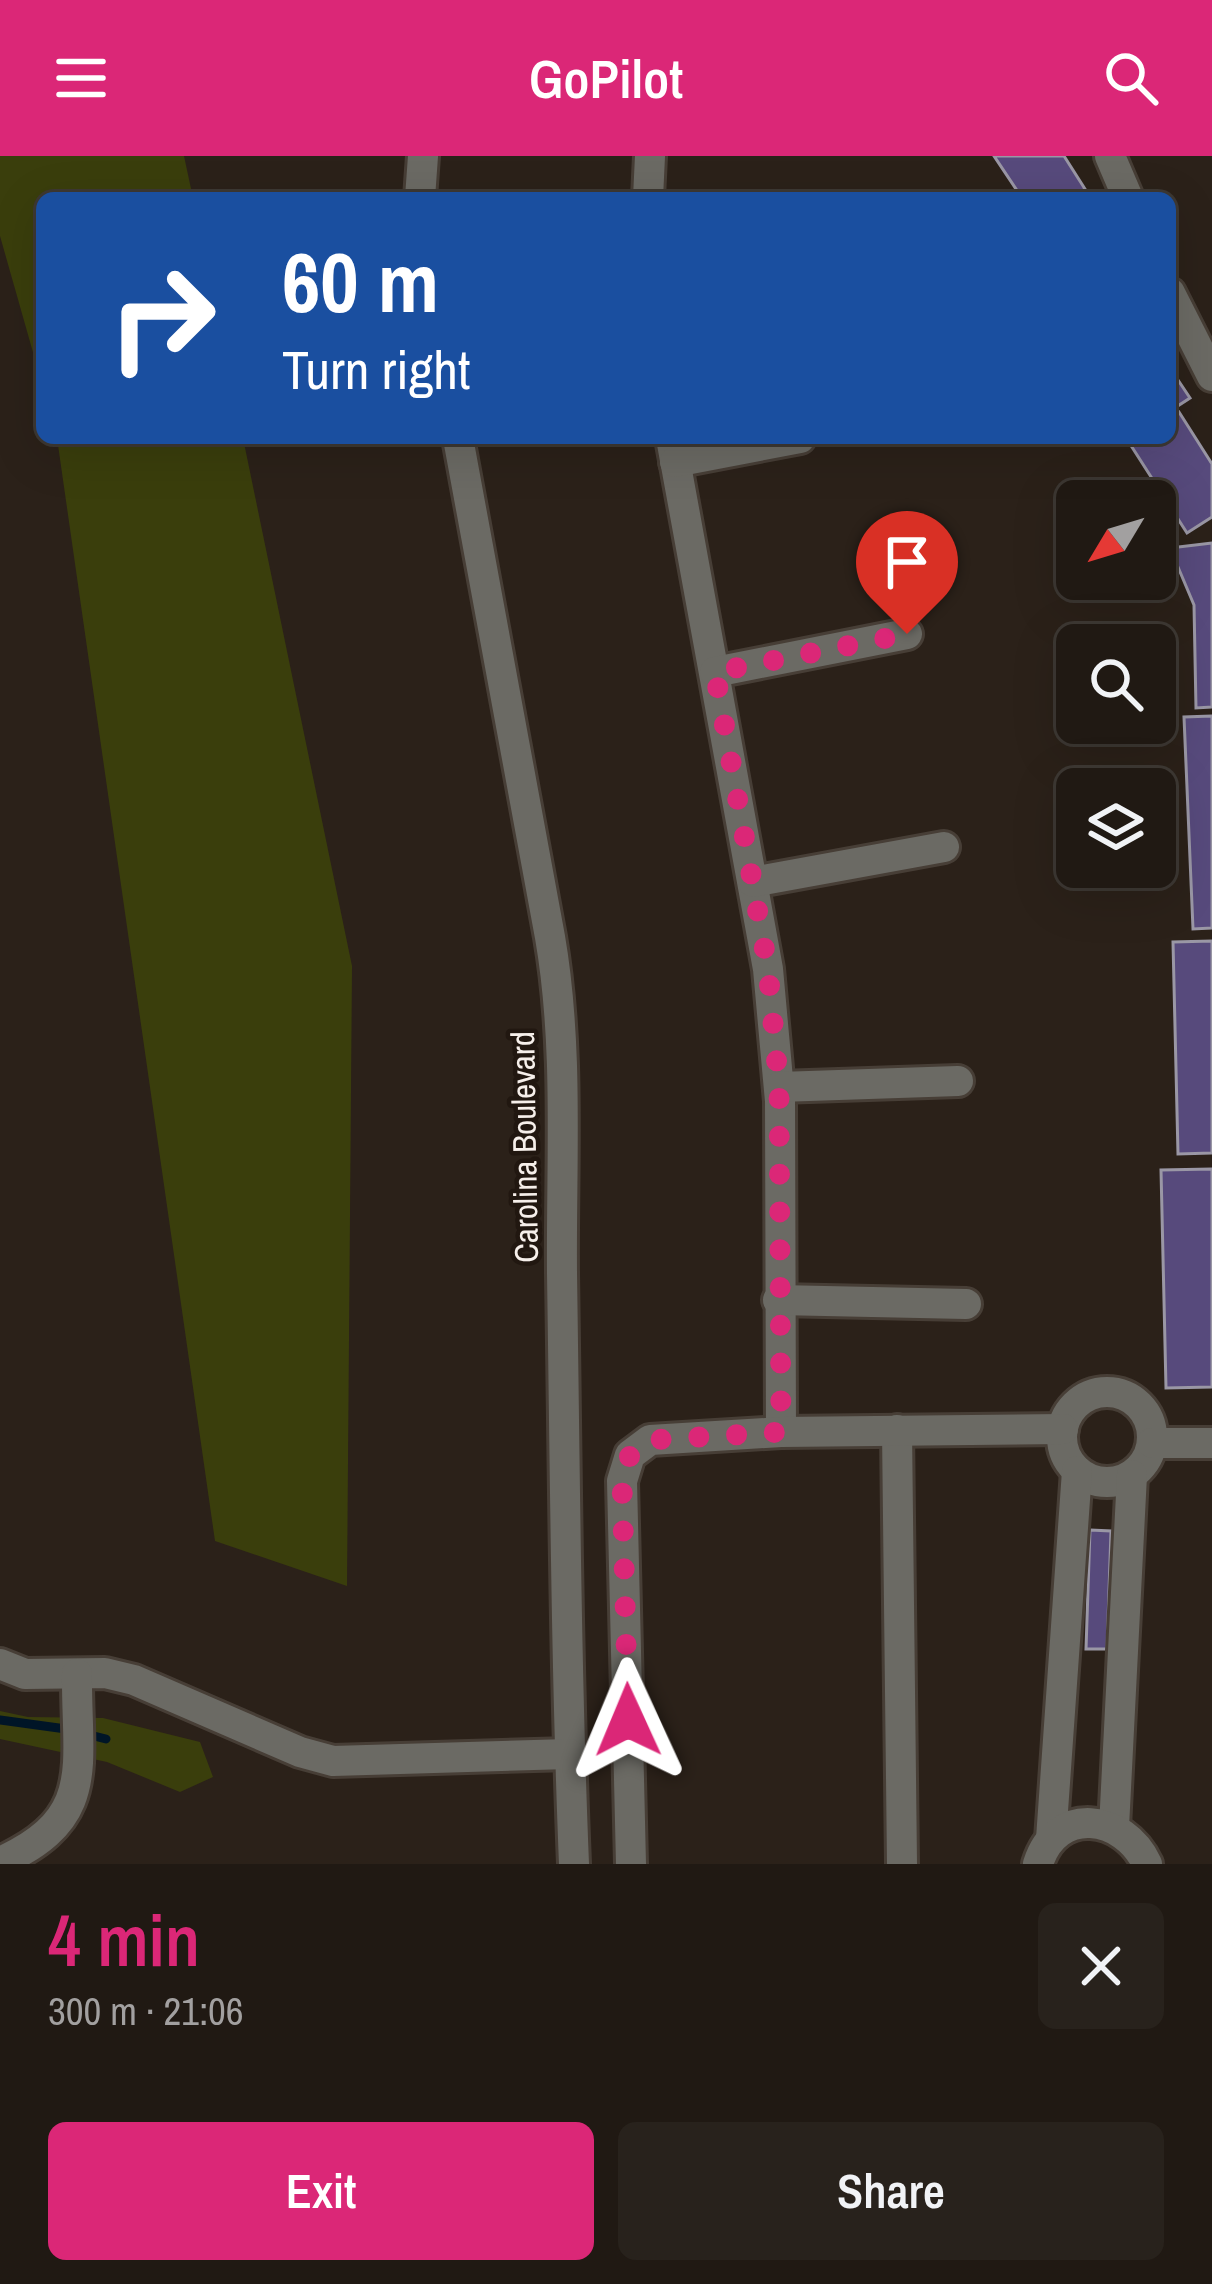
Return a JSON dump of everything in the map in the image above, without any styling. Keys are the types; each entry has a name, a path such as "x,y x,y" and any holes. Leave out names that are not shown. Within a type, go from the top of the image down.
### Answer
{"street":[{"path":"420,192 423,156"},
{"path":"649,192 650,156"},
{"path":"1110,156 1125,192"},
{"path":"1176,305 1212,376"},
{"name":"Carolina Boulevard","path":"459,444 552,950 558,1006 574,1864"},
{"path":"736,444 673,450 768,969 779,1087 781,1432"},
{"path":"715,672 907,634"},
{"path":"753,882 944,848"},
{"path":"779,1087 958,1081"},
{"path":"778,1300 966,1304"},
{"path":"1106,1392 1122,1394 1145,1413 1152,1428 1149,1456 1132,1475 1104,1482 1077,1471 1068,1459 1063,1429 1078,1403 1106,1392"},
{"path":"631,1864 622,1481 630,1455 650,1440 781,1432 1063,1429"},
{"path":"897,1430 902,1864"},
{"path":"1152,1443 1212,1442"},
{"path":"1044,1852 1077,1471"},
{"path":"1114,1827 1132,1475"},
{"path":"0,1664 25,1674 105,1673 134,1681 300,1753 333,1761 569,1754"},
{"path":"0,1862 58,1826 76,1788 77,1674"},
{"path":"1044,1852 1080,1823 1114,1827 1128,1836 1147,1864"}],"green space":[{"path":"0,156 184,156 192,192 36,192 36,363 0,236"},
{"path":"58,444 244,444 352,966 347,1586 215,1541"},
{"path":"0,1711 28,1717 103,1718 200,1742 213,1777 180,1792 107,1762 0,1739"}],"building":[{"path":"994,156 1064,156 1085,189 1080,192 1018,192"},
{"path":"1176,377 1190,398 1176,407"},
{"path":"1179,412 1212,464 1212,517 1187,533 1176,516 1176,480 1153,480 1130,444 1176,444"},
{"path":"1212,543 1212,707 1196,708 1194,605 1176,562 1176,547"},
{"path":"1212,716 1212,928 1193,929 1184,717"},
{"path":"1212,941 1212,1153 1178,1154 1173,942"},
{"path":"1212,1169 1212,1387 1166,1388 1161,1170"},
{"path":"1090,1530 1111,1531 1107,1649 1086,1649"}],"waterway":[{"path":"0,1720 106,1739"}],"route":[{"path":"628,1720 622,1481 630,1455 650,1440 781,1432 779,1087 768,969 715,672 907,634"}]}
